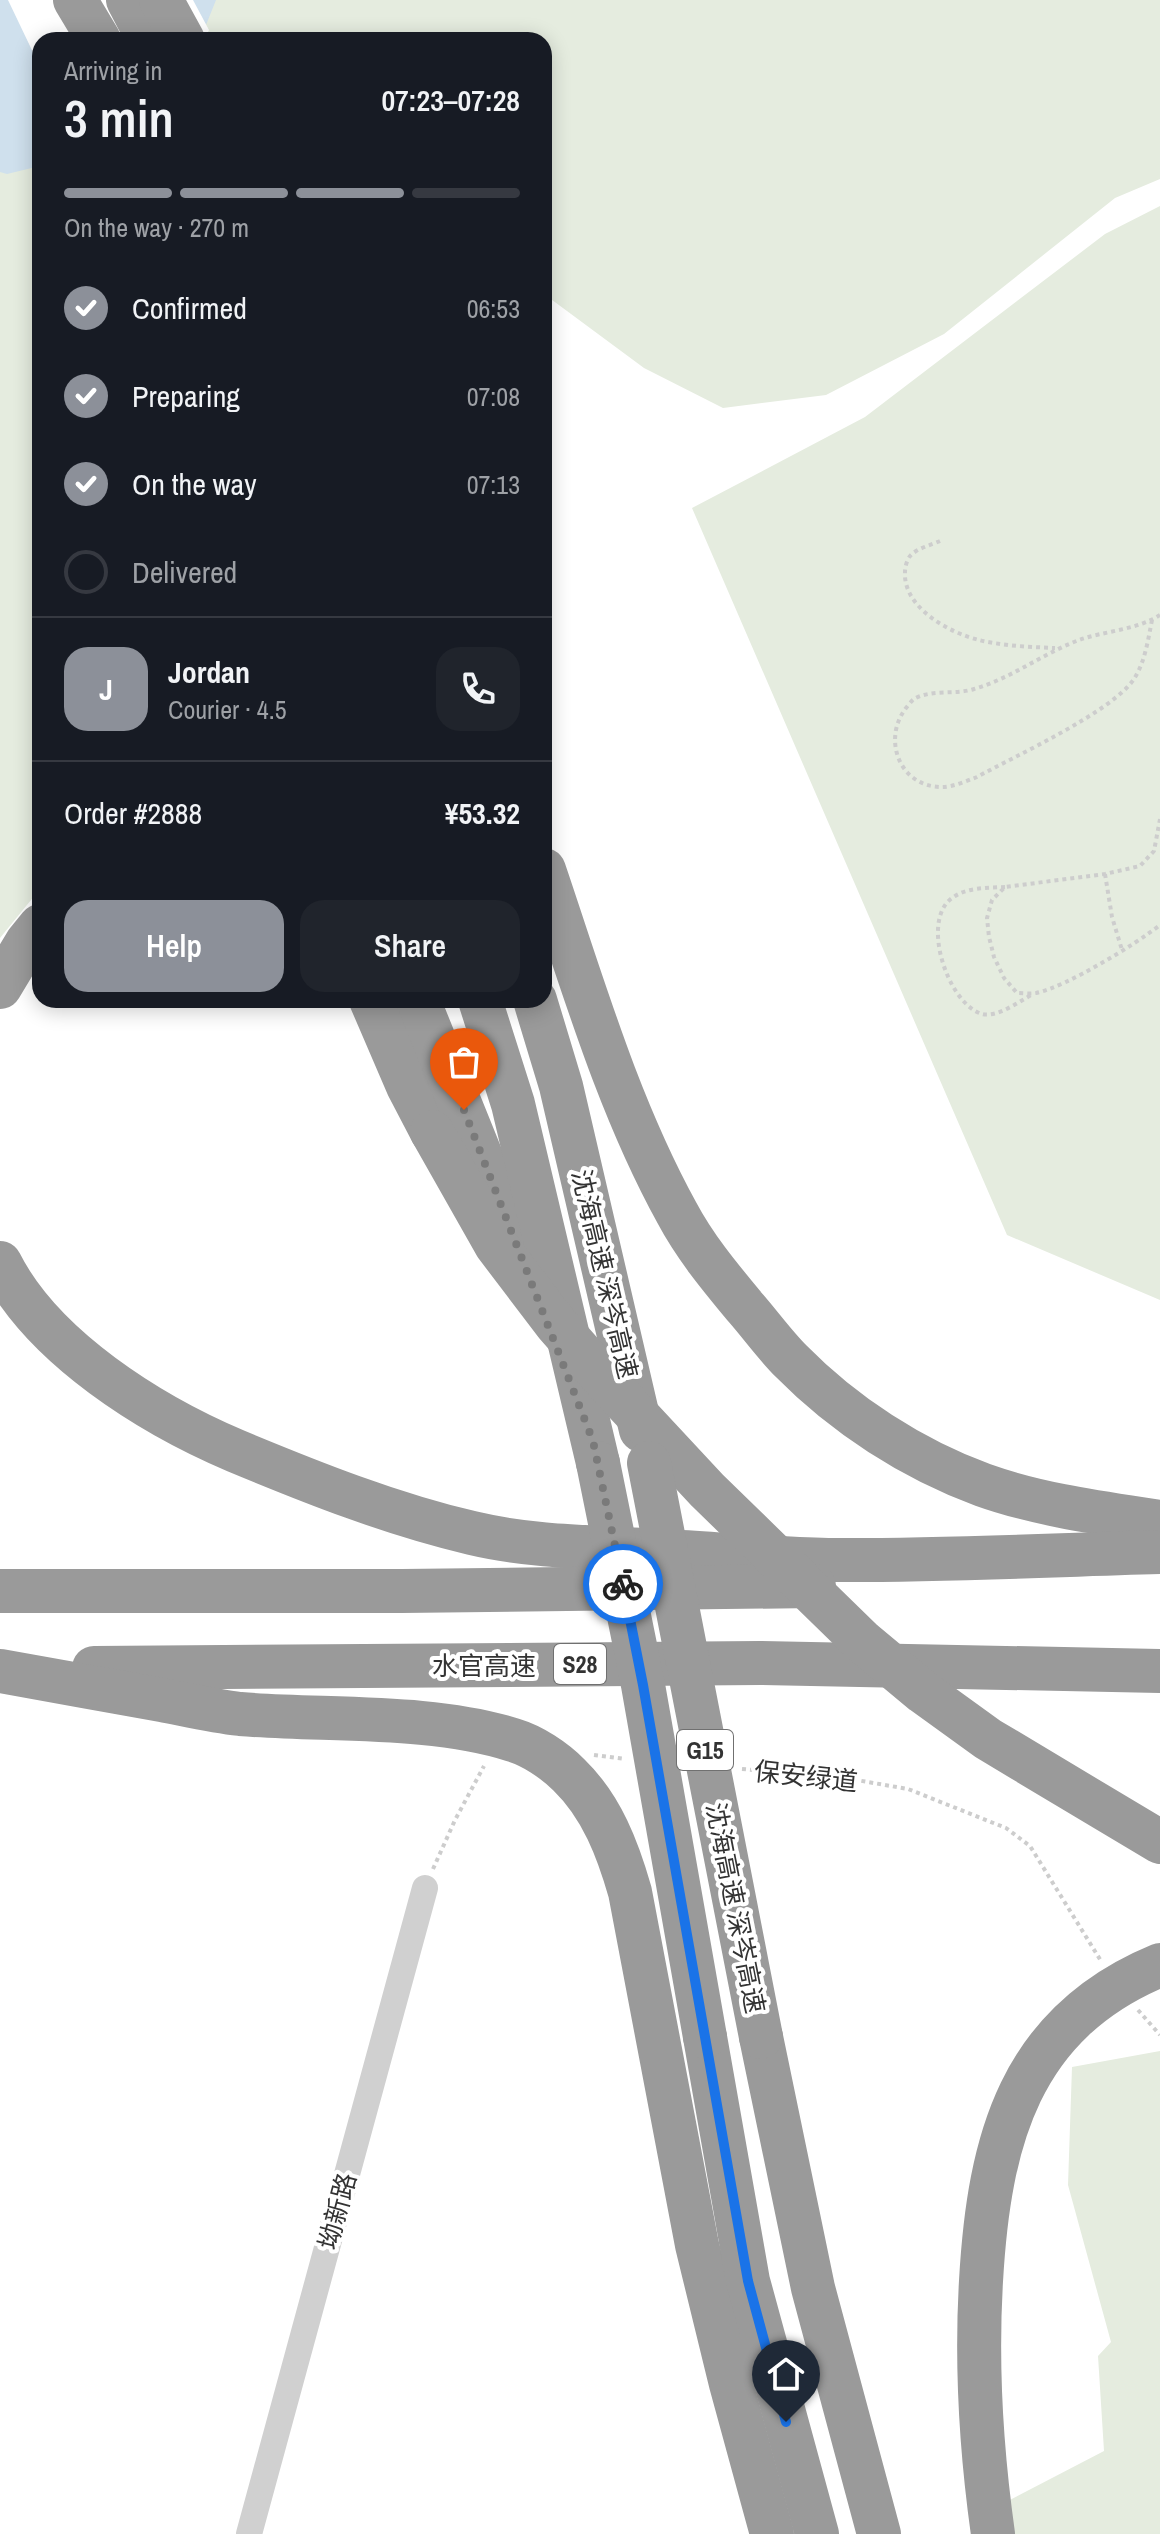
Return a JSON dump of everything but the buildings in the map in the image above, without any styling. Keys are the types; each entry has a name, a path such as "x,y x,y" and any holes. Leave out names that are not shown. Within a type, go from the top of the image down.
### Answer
{"highway":[{"path":"45,0 63,32"},
{"path":"75,0 94,32"},
{"path":"128,0 145,32"},
{"path":"161,0 179,32"},
{"path":"552,893 618,1080 677,1215 715,1270 790,1361 833,1399 879,1433 929,1461 984,1485 1048,1502 1160,1522"},
{"path":"0,987 32,936"},
{"path":"374,1008 402,1074 496,1245 556,1324 623,1401 749,1531 863,1642 923,1692 988,1739 1160,1842"},
{"path":"421,1008 485,1162 596,1452"},
{"name":"沈海高速 深岑高速","path":"483,1008 513,1104 596,1452 643,1685 748,2281 817,2534"},
{"name":"沈海高速 深岑高速","path":"537,1008 561,1086 649,1463 813,2288 879,2534"},
{"path":"0,1263 7,1278 70,1348 104,1378 148,1407 201,1436 336,1493 471,1533 522,1543 827,1560 1160,1552"},
{"path":"0,1591 402,1591 1160,1582"},
{"name":"水官高速","path":"0,1670 760,1663 1160,1671"},
{"path":"0,1670 238,1713 435,1725 482,1731 516,1740 542,1754 576,1782 590,1798 606,1827 620,1856 630,1892 697,2245 772,2534"},
{"path":"993,2534 983,2463 977,2341 985,2225 990,2185 1002,2136 1016,2098 1033,2068 1056,2038 1104,1994 1133,1976 1160,1965"}],"street":[{"name":"坳新路","path":"249,2534 425,1888"}],"path":[{"path":"940,541 911,555 906,565 905,578 909,589 918,605 930,616 954,631 979,640 1014,646 1059,648"},
{"path":"1152,620 1141,667 1123,693 1099,710 966,781 942,787 911,779 899,762 894,731 913,699 931,694 969,691 993,683 1059,648 1160,615"},
{"path":"1160,819 1154,851 1140,866 1105,877 964,892 949,900 941,912 939,933 942,958 952,985 980,1013 992,1014 1066,981 1160,925"},
{"path":"1105,877 1122,950"},
{"path":"1005,887 992,900 987,918 994,957 1004,978 1017,993 1035,993"},
{"path":"582,1751 604,1758 633,1760"},
{"path":"425,1888 455,1820 485,1764"},
{"name":"保安绿道","path":"735,1768 845,1778 908,1789 1006,1828 1030,1846 1108,1972"},
{"path":"1132,2002 1160,2035"}],"shaded area":[{"path":"0,0 1160,0 1160,179 1115,198 944,334 826,395 723,408 644,368 552,300 552,32 32,32 32,899 0,938"},
{"path":"1160,206 1160,1300 1007,1235 692,508 865,417 1105,234"},
{"path":"1160,2051 1160,2534 1012,2534 1006,2502 1104,2451 1098,2356 1111,2342 1068,2185 1072,2067"}],"water":[{"path":"0,0 216,0 203,32 32,32 32,168 7,174 0,172"}],"pier":[{"path":"8,0 193,0 209,30 32,32 32,50"}],"way so far":[{"path":"464,1110 593,1441 623,1584"}],"route":[{"path":"623,1584 748,2281 786,2422"}]}
